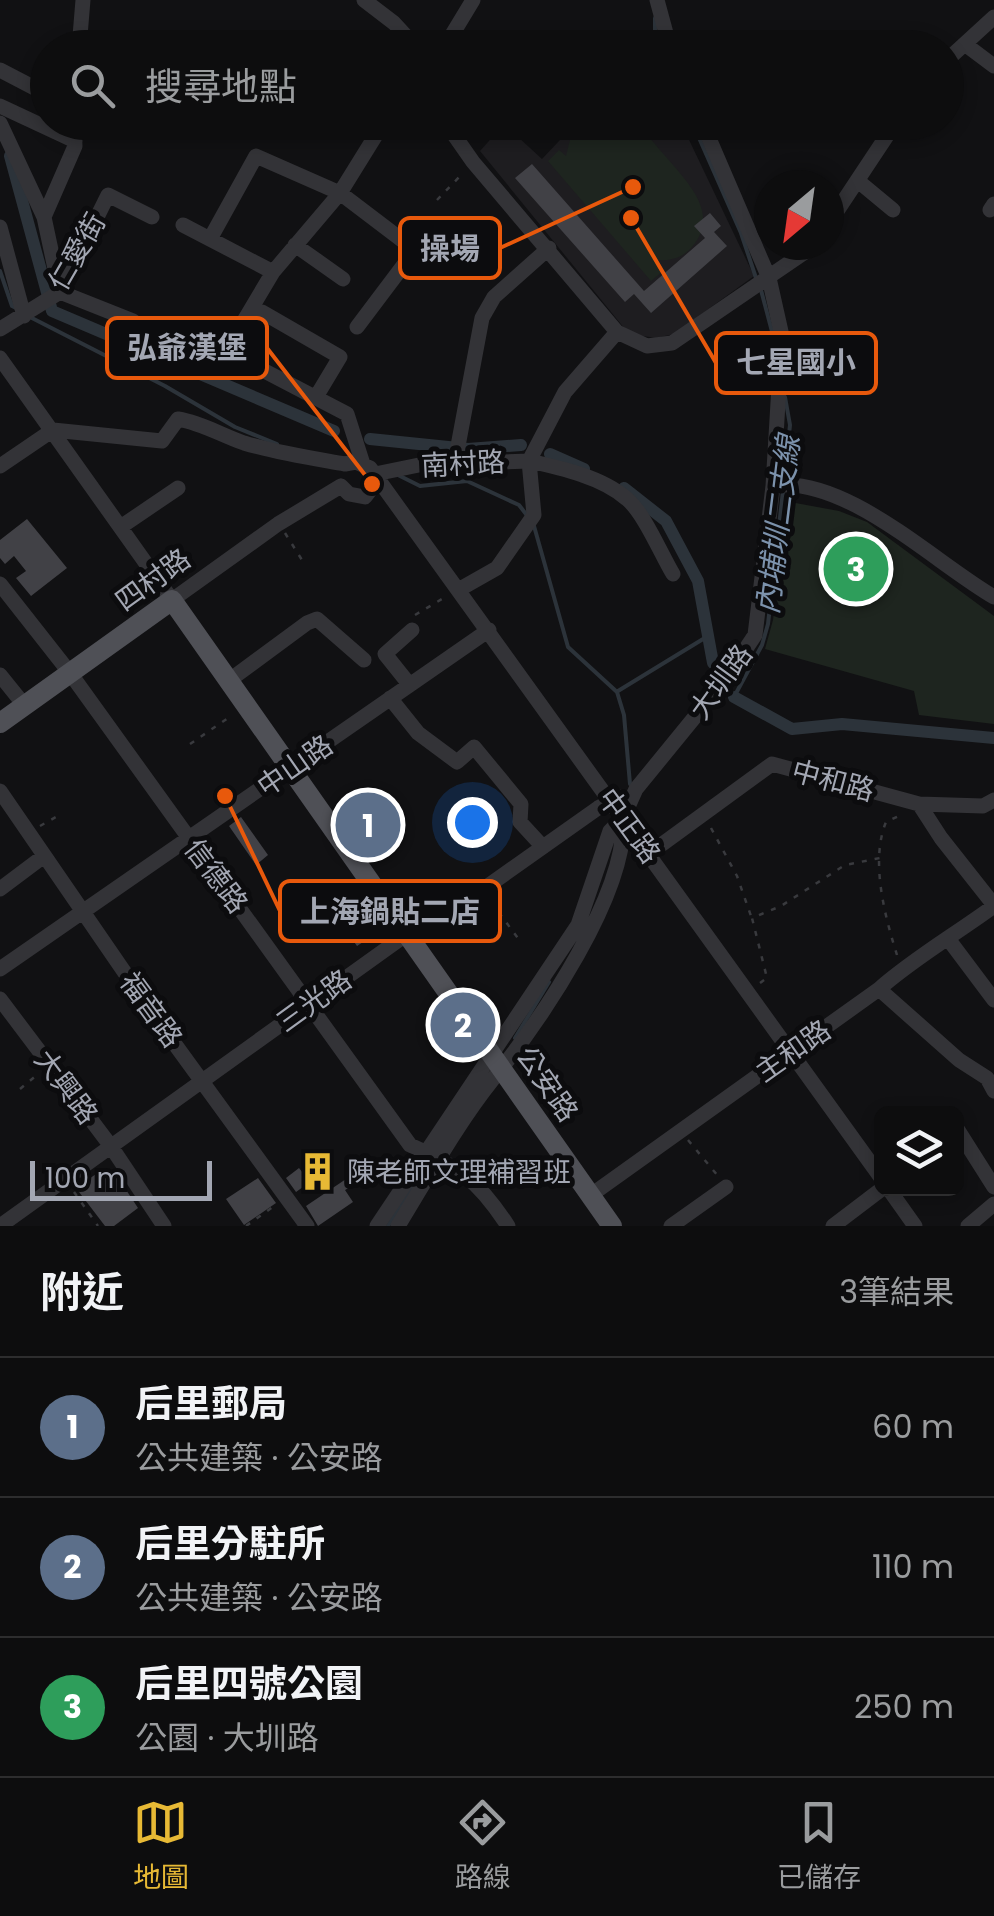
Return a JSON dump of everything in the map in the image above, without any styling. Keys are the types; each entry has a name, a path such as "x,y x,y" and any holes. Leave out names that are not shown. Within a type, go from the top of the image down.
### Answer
{"main road":[{"name":"四村路","path":"0,722 172,600"},
{"name":"公安路","path":"172,600 612,1226"}],"street":[{"path":"80,30 83,0"},
{"path":"364,0 400,30"},
{"path":"455,30 473,0"},
{"path":"658,0 666,30"},
{"path":"994,16 966,45 994,66"},
{"path":"0,70 30,85"},
{"path":"0,106 30,120"},
{"path":"0,123 44,217 60,292 133,321"},
{"path":"369,469 347,414 226,350 273,272 340,192 373,140"},
{"path":"458,140 617,332 647,346 672,344 791,260"},
{"name":"大圳路","path":"382,1219 432,1155 594,925 614,878 624,836 623,818 636,789 725,680 755,635 773,486 782,336 768,278 710,140"},
{"path":"844,201 884,140"},
{"path":"44,217 75,141"},
{"path":"210,239 256,156 340,192 414,250 356,328"},
{"path":"858,181 893,210"},
{"name":"仁愛街","path":"0,330 60,292 108,196 152,216"},
{"path":"183,225 273,272"},
{"path":"0,228 24,316"},
{"path":"295,245 343,279"},
{"path":"456,459 482,318 494,296 549,248"},
{"path":"262,312 340,358 316,397"},
{"name":"南村路","path":"53,430 162,441 178,420 198,422 241,442 369,469 456,459 530,461 565,392 617,332"},
{"name":"公安路","path":"0,358 172,600"},
{"path":"0,466 53,430"},
{"path":"460,589 497,568 534,515 530,461 607,486 630,500 673,574"},
{"path":"341,486 345,464"},
{"name":"四村路","path":"172,600 278,524 341,486 349,494 364,497 375,484 369,469"},
{"name":"中正路","path":"369,469 460,589 874,1168"},
{"path":"773,486 786,484 852,501 994,597"},
{"path":"122,526 178,488"},
{"name":"信德路","path":"0,584 70,673 410,1144 476,1182 508,1226"},
{"path":"227,682 317,619 364,660"},
{"path":"410,684 385,654 413,623"},
{"name":"中山路","path":"0,969 489,630"},
{"path":"0,675 25,706"},
{"path":"390,698 418,733 457,762 474,747 521,804 520,822 543,847"},
{"name":"中和路","path":"650,853 772,764 919,804"},
{"name":"三光路","path":"6,1220 407,934 482,890 610,801 636,789"},
{"name":"福音路","path":"0,791 124,972 307,1226"},
{"path":"919,804 983,806 994,800"},
{"path":"919,804 994,906"},
{"path":"0,890 44,856"},
{"name":"主和路","path":"591,1196 994,906"},
{"path":"949,940 994,1000"},
{"path":"880,989 960,1060 987,1078 994,1091"},
{"name":"大興路","path":"0,999 110,1145 164,1226"},
{"path":"964,1140 994,1188"},
{"name":"大圳路","path":"400,1225 432,1155"},
{"path":"670,1226 726,1187"},
{"path":"832,1226 875,1196"},
{"path":"892,1196 916,1226"},
{"path":"968,1226 994,1204"},
{"path":"382,1219 400,1225"}],"path":[{"path":"438,200 473,162"},
{"path":"278,524 302,560"},
{"path":"413,623 460,589"},
{"path":"190,744 244,706"},
{"path":"901,970 888,927 881,834 886,822 919,804"},
{"path":"28,833 61,814"},
{"path":"704,814 736,876 752,918 767,978 747,993"},
{"path":"752,918 782,906 845,865 880,858"},
{"path":"482,890 520,941"},
{"path":"20,1089 49,1064"},
{"path":"681,1131 726,1187"},
{"path":"64,1179 98,1226"},
{"path":"246,1226 286,1197"}],"shaded area":[{"path":"490,140 521,140 542,159 560,140 689,140 754,276 674,334 656,338 629,334 480,151"},
{"path":"570,140 651,140 699,200 703,224 691,248 670,260 654,260 663,271 651,281 548,161 559,150 566,156"},
{"path":"790,502 839,511 867,522 994,616 994,724 919,715 914,691 765,649 773,620"}],"building":[{"path":"532,164 644,291 705,238 694,226 710,213 721,226 714,232 727,246 651,313 634,294 625,302 515,178"},
{"path":"27,519 67,568 31,596 16,578 26,571 14,556 5,564 0,558 0,540"},
{"path":"241,817 268,855 256,865 229,826"},
{"path":"351,894 378,932 357,946 330,909"},
{"path":"299,1168 310,1182 296,1192 286,1178"},
{"path":"108,1172 117,1176 138,1208 114,1226 105,1226 76,1188 96,1174 105,1177"},
{"path":"349,1177 354,1185 345,1190 353,1202 318,1226 306,1206"},
{"path":"258,1178 276,1203 244,1225 226,1199"}],"waterway":[{"name":"內埔圳二支線","path":"655,18 655,30"},
{"name":"內埔圳二支線","path":"700,140 741,233 757,281"},
{"path":"10,156 52,311 334,431"},
{"path":"0,271 16,308"},
{"name":"內埔圳二支線","path":"761,290 775,343"},
{"path":"28,316 165,386 235,427 277,444"},
{"name":"內埔圳二支線","path":"784,481 790,425 785,397"},
{"path":"370,439 468,449 521,445"},
{"path":"550,454 584,469"},
{"path":"398,475 420,486 467,481 519,505 529,518"},
{"path":"624,488 666,521 698,581 713,663"},
{"name":"內埔圳二支線","path":"734,697 762,645 768,624 783,491"},
{"path":"534,526 568,647 617,692 624,715 630,784"},
{"path":"618,691 708,636"},
{"path":"734,697 792,729 842,724 994,738"},
{"path":"515,1038 549,982"},
{"path":"388,1226 417,1179"}],"place":[{"name":"操場","path":"633,187"},
{"name":"七星國小","path":"631,218"},
{"name":"弘爺漢堡","path":"372,484"},
{"name":"后里四號公園","path":"856,569"},
{"name":"上海鍋貼二店","path":"225,796"},
{"name":"后里郵局","path":"368,825"},
{"name":"后里分駐所","path":"463,1025"},
{"name":"陳老師文理補習班","path":"317,1172"}]}
